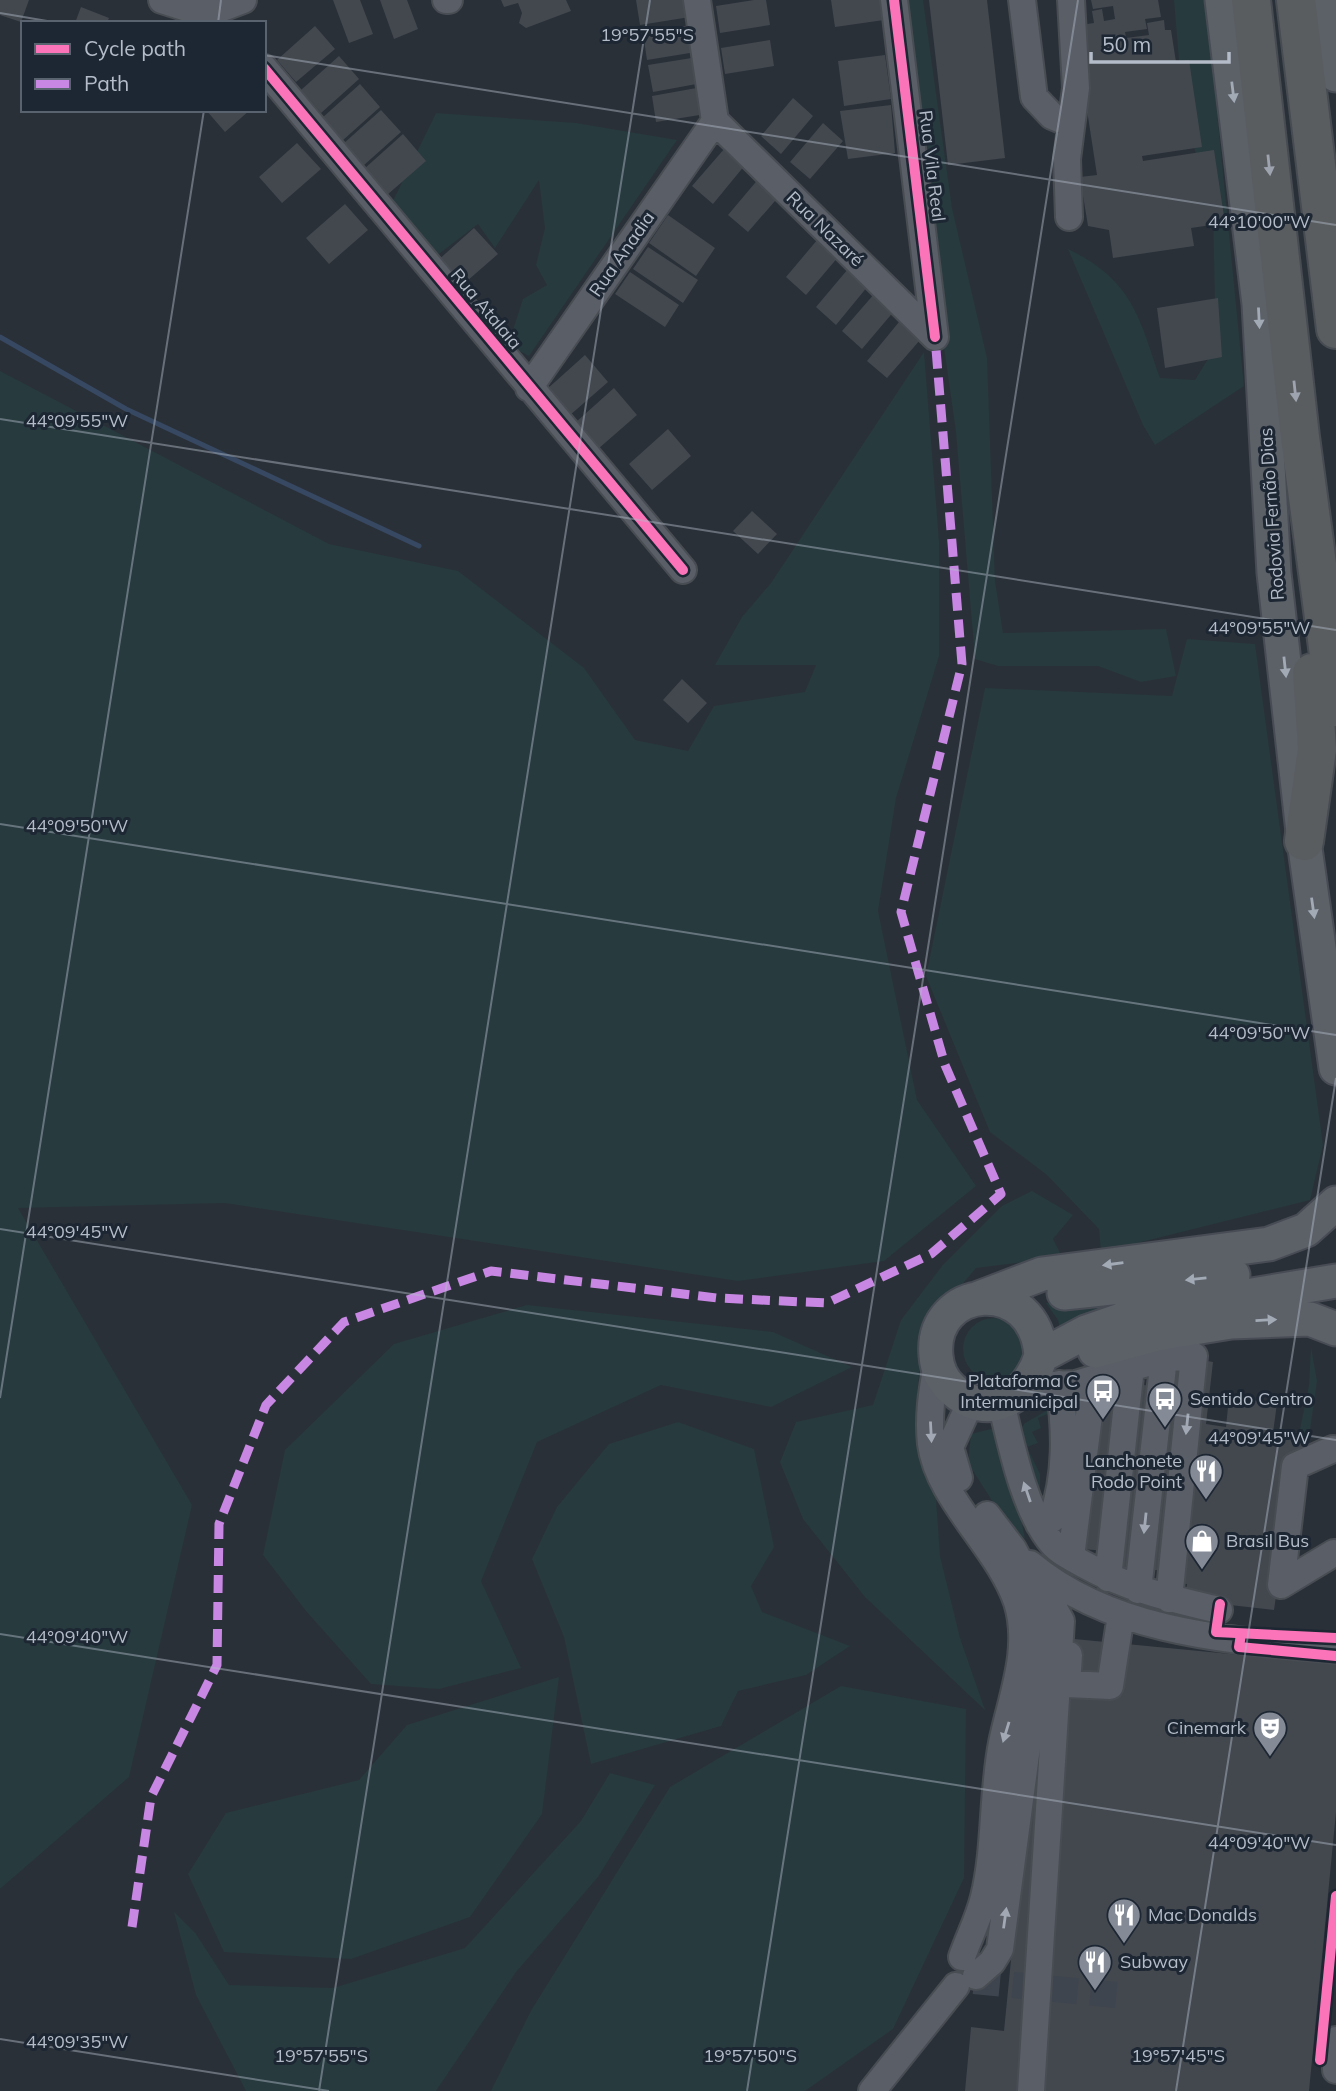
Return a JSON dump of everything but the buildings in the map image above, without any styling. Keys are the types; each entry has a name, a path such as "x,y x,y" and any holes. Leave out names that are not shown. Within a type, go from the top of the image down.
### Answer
{"highway":[{"name":"Rodovia Fernão Dias","path":"1251,0 1299,429 1336,707"},
{"path":"1296,0 1336,329"},
{"path":"1299,429 1317,749 1304,841"}],"main road":[{"name":"Rodovia Fernão Dias","path":"1222,0 1259,304 1274,573 1304,841 1336,1068"},
{"path":"1329,0 1336,75"},
{"path":"994,1300 1042,1275 1269,1244 1306,1230 1336,1203"},
{"path":"1336,1259 1244,1274 962,1304 949,1315 939,1330 935,1347 937,1364 949,1387 1030,1384 1114,1343 1206,1325 1310,1319 1336,1329"},
{"path":"1030,1384 1086,1332 1138,1314 1336,1281"},
{"path":"994,1300 1023,1311 1033,1323 1040,1339 1030,1384"}],"street":[{"path":"162,0 212,12 243,0"},
{"path":"697,0 715,121"},
{"name":"Rua Vila Real","path":"894,0 935,337"},
{"path":"1022,0 1034,97 1052,116 1071,124"},
{"path":"1069,217 1067,159 1076,88 1071,0"},
{"name":"Rua Atalaia","path":"266,70 683,570"},
{"name":"Rua Nazaré","path":"715,121 935,337"},
{"name":"Rua Anadia","path":"529,388 715,121"},
{"path":"965,1973 992,1962 1000,1949 1040,1650 1033,1587 1013,1549 961,1482 954,1467 950,1447 1030,1384 1131,1367 1164,1358 1194,1356 1169,1599"},
{"path":"1138,1590 1164,1358"},
{"path":"872,2091 965,1973 984,1897 1002,1743 1014,1706 1023,1633 1017,1602 986,1543 947,1486 931,1447 929,1405 937,1364"},
{"path":"1108,1578 1131,1367"},
{"path":"1030,1384 1013,1451 1039,1524 1053,1545 1108,1578 1138,1590 1219,1610"},
{"path":"1030,1384 1065,1420 1061,1490 1052,1519 1039,1524"},
{"path":"1030,1384 1088,1393 1091,1400 1071,1557"},
{"path":"1333,1449 1296,1466 1281,1585 1334,1553"},
{"path":"1013,1549 1049,1580 1109,1611 1241,1641 1336,1650"},
{"path":"1031,2091 1061,1621 1050,1601 1033,1587"},
{"path":"1336,2040 1336,2070"},
{"path":"1335,2091 1336,2077"}],"green space":[{"path":"895,0 923,0 952,208 987,358 995,581 1003,633 1166,629 1176,676 1141,682 1098,666 998,666 975,659 956,432"},
{"path":"1174,0 1206,0 1244,386 1155,445 1143,425 1068,249 1089,261 1120,287 1139,318 1160,378 1195,380 1216,346 1213,213 1183,109"},
{"path":"436,113 576,123 677,140 529,356 508,345 523,299 547,285 536,265 545,228 539,180 495,248 478,224 431,260 389,209"},
{"path":"924,352 939,541 939,656 896,798 878,911 917,1100 976,1186 884,1261 738,1281 225,1203 18,1208 192,1505 129,1777 0,1889 0,371 329,544 458,571 584,668 635,740 688,751 714,706 805,692 816,665 715,665 742,617 771,583"},
{"path":"1187,639 1255,644 1323,1145 1310,1200 1101,1252 1099,1229 1047,1175 990,1132 926,976 985,688 1172,696"},
{"path":"1032,1191 1073,1215 1053,1239 1062,1257 976,1268 923,1331 917,1397 936,1498 940,1556 960,1638 985,1710 865,1597 803,1519 780,1462 796,1422 873,1405 901,1320 942,1266 1002,1206"},
{"path":"1155,1295 1061,1336 1058,1320 1046,1303"},
{"path":"527,1305 773,1332 852,1367 771,1407 661,1385 537,1442 481,1581 521,1668 439,1689 371,1684 306,1611 263,1555 285,1450 394,1344"},
{"path":"988,1318 1000,1318 1016,1327 1023,1337 1023,1361 1016,1371 1000,1380 988,1380 977,1375 968,1366 963,1355 963,1343 968,1332 977,1323"},
{"path":"1311,1347 1317,1381 1309,1437 1299,1434 1309,1385"},
{"path":"1053,1407 1050,1413 1038,1418 1041,1428 1032,1432 1038,1443 1027,1447 1040,1474 1040,1488 1034,1483 1019,1432 1025,1423"},
{"path":"678,1422 754,1449 774,1547 751,1586 762,1612 850,1646 806,1675 738,1691 721,1726 591,1764 564,1637 532,1559 557,1507 609,1444"},
{"path":"995,1428 1013,1477 1025,1539 1005,1521 968,1463 971,1434"},
{"path":"559,1677 542,1814 470,1917 351,1959 224,1952 188,1874 226,1813 359,1780 407,1725"},
{"path":"841,1686 966,1709 964,1878 893,2029 805,2091 491,2091 532,2009 670,1787"},
{"path":"610,1773 655,1785 598,1877 516,1972 436,2091 246,2091 196,1995 174,1912 196,1934 229,1985 333,1988 465,1948 581,1821"}],"waterway":[{"path":"0,337 126,409 419,546"}],"tunnel":[{"path":"974,1981 1126,1996"}],"marked path":[{"path":"132,1927 151,1797 217,1665 219,1524 266,1405 344,1322 491,1271 717,1298 827,1303 931,1254 1001,1194 945,1065 901,912 962,664 935,337"}],"cycle path":[{"path":"894,0 935,337"},
{"path":"266,70 683,570"},
{"path":"1220,1604 1216,1632 1336,1638"},
{"path":"1241,1634 1239,1647 1336,1656"},
{"path":"1320,2060 1336,1896"}],"place":[{"name":"Plataforma C Intermunicipal","path":"1103,1421"},
{"name":"Sentido Centro","path":"1165,1429"},
{"name":"Lanchonete Rodo Point","path":"1206,1501"},
{"name":"Brasil Bus","path":"1202,1571"},
{"name":"Cinemark","path":"1270,1758"},
{"name":"Mac Donalds","path":"1124,1945"},
{"name":"Subway","path":"1095,1992"}]}
